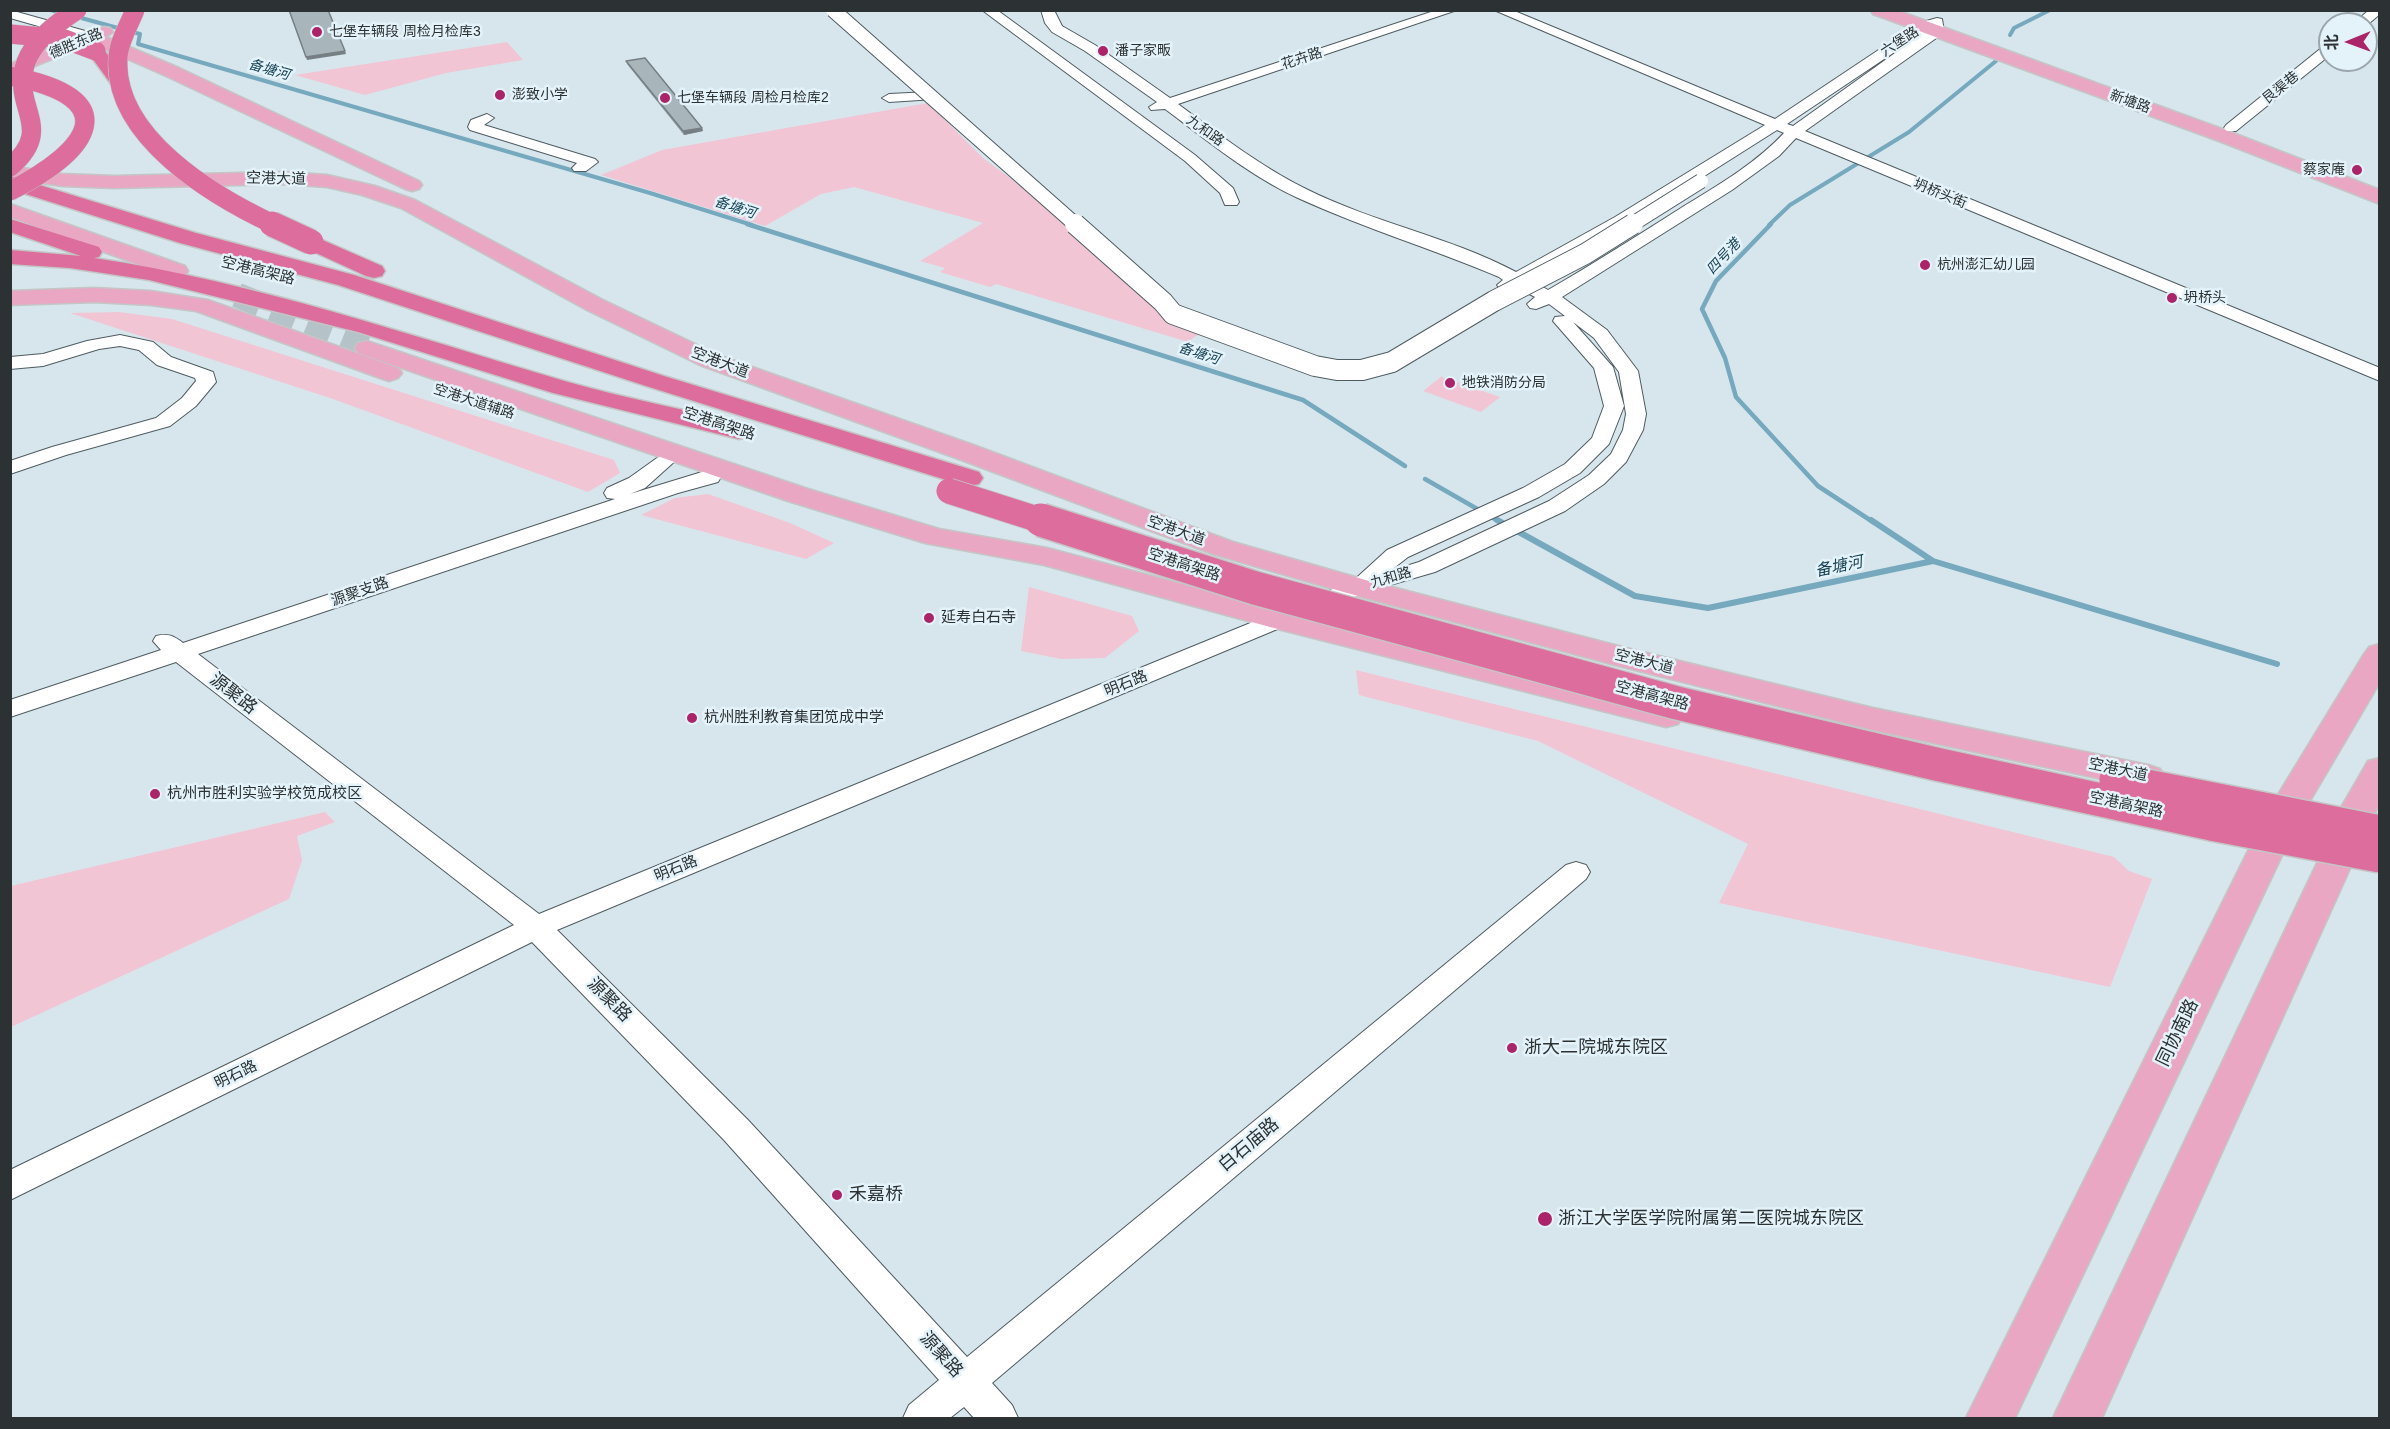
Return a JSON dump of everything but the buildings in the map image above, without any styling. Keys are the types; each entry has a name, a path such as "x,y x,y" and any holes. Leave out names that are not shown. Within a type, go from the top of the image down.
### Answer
{"highway":[{"path":"10,26 36,10"},
{"path":"10,36 55,10"},
{"path":"10,170 27,153 34,132 20,84 25,62 35,45 77,10"},
{"path":"120,84 118,56 137,10"},
{"path":"10,36 64,39 96,51 120,84 138,122 165,155 224,198 310,242 399,283 536,330 655,381"},
{"path":"10,76 53,86 73,97 85,112 86,121 77,143 66,156 44,173 10,191"},
{"name":"空港高架路","path":"10,182 188,238 346,280 655,381 1255,588 1677,703 1936,764 2211,824 2379,856"},
{"name":"空港高架路","path":"10,197 163,246 326,288 739,432 959,485 1689,686 1942,745 2371,824"},
{"path":"10,225 54,238 149,273"},
{"path":"10,257 70,261 149,273 366,327 562,387 739,432"}],"main road":[{"name":"德胜东路","path":"10,71 106,30 137,10"},
{"name":"新塘路","path":"1879,10 1933,26 2231,128 2379,184"},
{"name":"新塘路","path":"1903,10 1933,26 2226,137 2379,198"},
{"path":"106,30 140,56 269,116 299,134 430,194"},
{"name":"空港大道","path":"10,170 62,180 114,182 283,178 327,181 368,190 418,209 595,305 709,360 966,452 1223,548 1358,587 1622,657 1873,719 2371,824"},
{"path":"10,210 177,271"},
{"path":"536,251 663,339"},
{"name":"空港大道辅路","path":"10,298 94,295 151,298 200,305 412,381 793,505 935,537"},
{"path":"367,348 798,495 935,537 1047,557 1536,685 1914,774 2379,870"},
{"name":"同协南路","path":"1990,1419 2268,847 2289,806 2379,654"},
{"path":"2077,1419 2336,861 2371,824 2379,769"}],"street":[{"path":"833,10 1163,302 1173,314 1288,358 1337,370 1362,370 1392,362 1494,301 1585,254 1701,181 1730,161 1747,144"},
{"path":"988,10 1190,158 1227,191 1231,202"},
{"name":"九和路","path":"1034,10 1036,22 1044,31 1156,102"},
{"name":"九和路","path":"1047,10 1055,27 1082,43 1240,170 1299,202 1510,283 1586,321 1617,350 1626,365 1637,405 1635,422 1628,440 1611,469 1574,497 1528,520 1427,567 1358,587"},
{"name":"花卉路","path":"1156,102 1428,10"},
{"name":"花卉路","path":"1156,102 1451,10"},
{"name":"坍桥头街","path":"1500,10 2379,375"},
{"path":"10,14 106,30"},
{"name":"六堡路","path":"1510,283 1621,221 1933,26"},
{"name":"六堡路","path":"1542,301 1726,187 1774,153 1793,133 1933,26"},
{"name":"艮渠巷","path":"2231,128 2318,58"},
{"path":"889,99 930,96"},
{"path":"487,118 476,123 475,127 590,162 580,168"},
{"path":"1701,181 1793,133"},
{"name":"九和路","path":"1358,587 1398,553 1504,505 1570,471 1605,437 1612,422 1615,401 1610,379 1600,361 1542,301"},
{"path":"10,363 42,360 84,346 119,342 148,346 158,357 167,362 198,371 206,376 206,382 189,402 163,423 50,454 10,468"},
{"name":"源聚支路","path":"10,709 172,647 613,494 637,483 664,462"},
{"name":"源聚支路","path":"10,692 172,647 710,477"},
{"name":"明石路","path":"10,1186 536,927 1358,587"},
{"name":"源聚路","path":"172,647 536,927 736,1130 999,1419"},
{"name":"白石庙路","path":"922,1419 964,1381 1576,872"}],"shaded area":[{"path":"507,42 523,60 446,73 365,95 295,75"},
{"path":"928,103 983,158 1209,326 1188,342 996,284 990,287 940,272 945,268 920,261 983,223 854,187 821,194 765,226 601,175 662,150"},
{"path":"119,312 172,319 614,460 620,473 588,492 333,399 70,313"},
{"path":"1442,376 1500,397 1481,412 1423,391"},
{"path":"708,494 790,523 834,543 806,559 641,515 675,498"},
{"path":"1029,587 1132,616 1139,631 1105,658 1061,659 1021,651"},
{"path":"1356,670 2114,857 2129,871 2152,879 2110,987 1719,903 1748,844 1538,741 1359,695"},
{"path":"325,812 335,822 297,836 302,860 289,899 11,1027 11,886"}],"waterway":[{"name":"备塘河","path":"51,10 64,14"},
{"name":"四号港","path":"2010,35 2014,28 2050,10"},
{"name":"备塘河","path":"74,16 140,34 138,44 650,193 752,225"},
{"name":"四号港","path":"1769,225 1790,205 1909,132 1996,61"},
{"name":"备塘河","path":"747,224 1303,400 1405,466"},
{"name":"四号港","path":"1771,224 1716,281 1702,309 1725,358 1736,397 1818,486 1873,522"},
{"name":"备塘河","path":"1425,479 1500,522"},
{"name":"备塘河","path":"1497,520 1635,596 1708,608 1933,561"},
{"name":"四号港","path":"1871,520 1933,561"},
{"name":"备塘河","path":"1933,561 2277,664"}],"tunnel":[{"path":"237,295 367,348"}],"place":[{"name":"七堡车辆段 周检月检库3","path":"317,32"},
{"name":"潘子家畈","path":"1103,51"},
{"name":"澎致小学","path":"500,95"},
{"name":"七堡车辆段 周检月检库2","path":"665,98"},
{"name":"蔡家庵","path":"2357,170"},
{"name":"杭州澎汇幼儿园","path":"1925,265"},
{"name":"坍桥头","path":"2172,298"},
{"name":"地铁消防分局","path":"1450,383"},
{"name":"延寿白石寺","path":"929,618"},
{"name":"杭州胜利教育集团笕成中学","path":"692,718"},
{"name":"杭州市胜利实验学校笕成校区","path":"155,794"},
{"name":"浙大二院城东院区","path":"1512,1048"},
{"name":"禾嘉桥","path":"837,1195"},
{"name":"浙江大学医学院附属第二医院城东院区","path":"1545,1219"}]}
